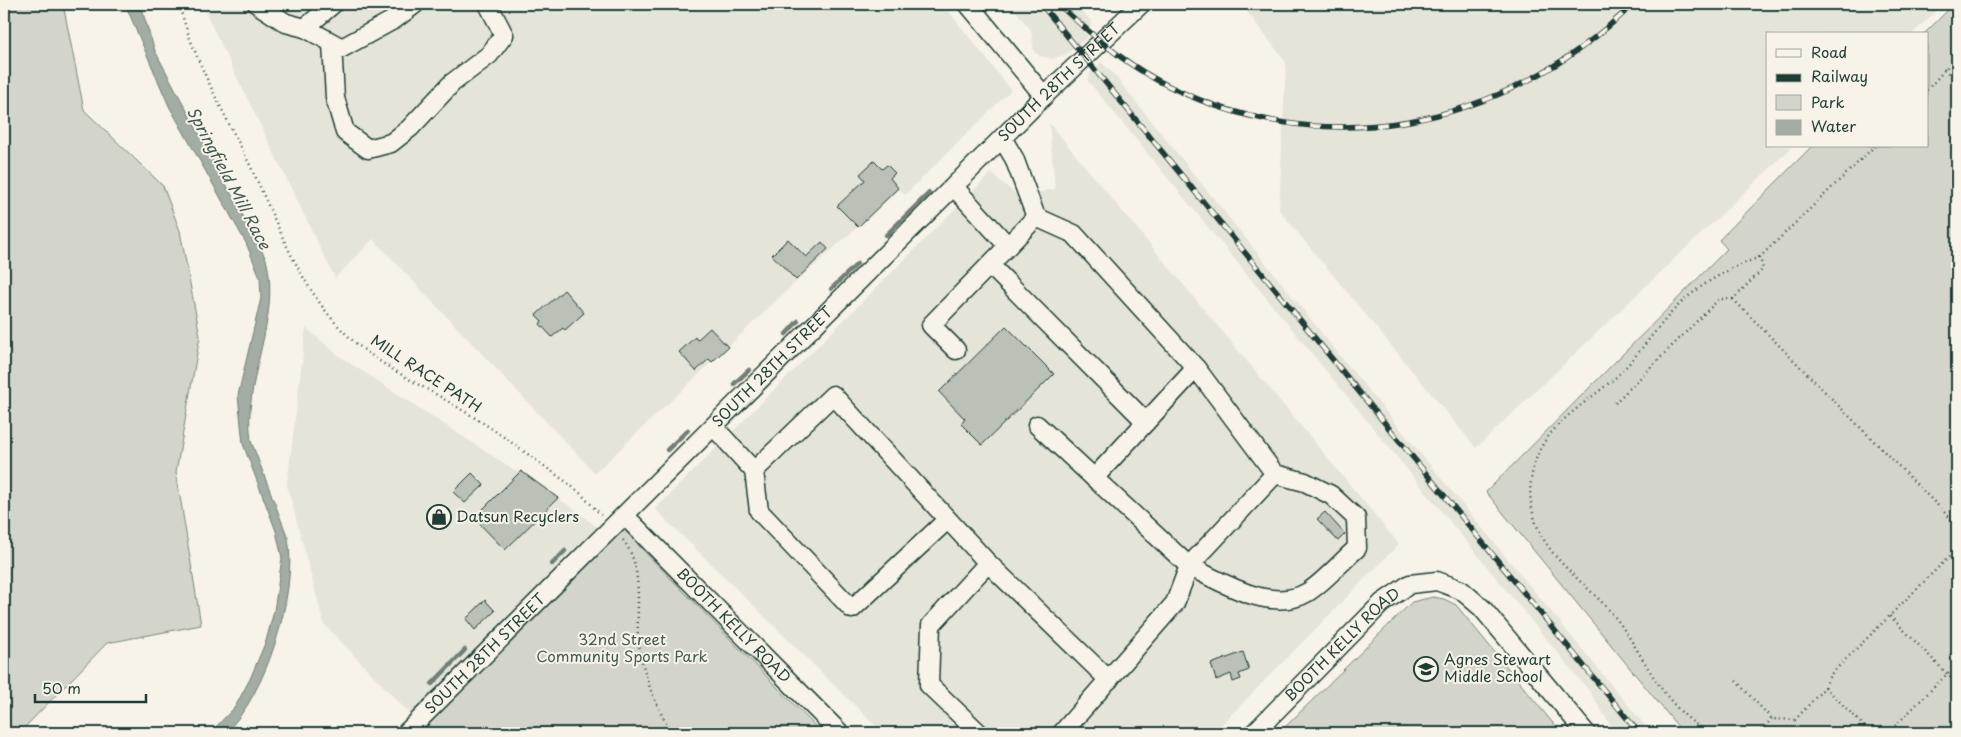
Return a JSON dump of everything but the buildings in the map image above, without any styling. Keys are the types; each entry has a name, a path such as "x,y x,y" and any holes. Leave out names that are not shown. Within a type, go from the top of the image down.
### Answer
{"street":[{"path":"256,4 286,23 305,28 342,48 395,19 415,4"},
{"path":"305,28 333,4"},
{"path":"332,43 335,98 345,132 368,149 391,144 410,128 452,83 489,55 504,35 488,4"},
{"path":"968,4 1044,96"},
{"name":"SOUTH 28TH STREET","path":"406,733 1044,96 1142,4"},
{"path":"1002,138 1014,158 1036,217 1074,234 1196,368 1275,474 1305,482 1331,495 1356,518 1356,548 1307,592 1280,600 1243,593 1189,566 1037,425"},
{"path":"954,186 1008,246"},
{"path":"956,350 931,325 1036,217"},
{"path":"990,265 1146,422"},
{"path":"1094,478 1196,368"},
{"path":"754,471 833,395 988,563 1109,680"},
{"path":"714,427 754,471 759,511 852,609 947,520"},
{"path":"1062,733 1175,602 1189,566 1275,474"},
{"name":"BOOTH KELLY ROAD","path":"619,522 840,733"},
{"path":"979,733 929,686 931,625 988,563"},
{"name":"BOOTH KELLY ROAD","path":"1254,733 1382,603 1410,584 1437,581 1461,590 1482,608 1586,733"}],"path":[{"name":"MILL RACE PATH","path":"179,4 199,57 277,223 312,294 328,316 349,338 385,363 464,410 565,481 619,522 624,541 635,561 637,634 648,684 672,733"},
{"path":"1928,89 1944,69 1957,57"},
{"path":"1944,69 1957,82"},
{"path":"1710,733 1693,722 1664,693 1610,611 1550,552 1533,514 1530,488 1538,455 1549,436 1561,422 1629,363 1673,311 1693,293 1728,270 1760,257 1873,148"},
{"path":"1733,299 1763,268 1760,257"},
{"path":"1614,402 1719,299 1733,299 1957,525"},
{"path":"1736,681 1772,719 1795,720 1825,687 1830,675 1957,549"},
{"path":"1890,616 1957,684"},
{"path":"1888,733 1957,664"},
{"path":"1825,687 1871,733"},
{"path":"1759,733 1772,719"}],"shaded area":[{"path":"203,4 943,4 1011,90 905,195 900,189 797,281 595,473 373,239 335,278 209,20"},
{"path":"1010,4 1073,4 1092,21 1087,38 1066,54 1052,59 1040,56 1034,52 1031,30"},
{"path":"1241,4 1943,4 1914,32 1766,32 1766,148 1791,148 1476,448 1279,210 1286,62"},
{"path":"1101,62 1111,71 1337,352 1651,733 1615,733 1590,692 1088,81 1089,75"},
{"path":"1049,123 1399,544 1213,733 883,733 655,509 991,173 1018,196 1055,189"},
{"name":"Datsun Recyclers","path":"306,328 339,356 570,506 597,527 411,715 324,624 287,485"}],"green space":[{"path":"4,4 63,4 84,110 163,186 180,231 200,336 176,472 201,625 107,643 19,733 4,733"},
{"path":"1954,4 1957,4 1957,733 1683,733 1486,492 1727,249 1719,240 1810,148 1928,148 1928,32 1926,32"},
{"name":"32nd Street Community Sports Park","path":"628,524 639,546 822,733 419,733"},
{"name":"Agnes Stewart Middle School","path":"1433,597 1444,599 1456,605 1561,733 1279,733 1412,602"}],"water":[{"path":"125,4 140,4 155,51 266,259 270,282 266,327 252,395 251,441 288,538 290,560 288,586 276,642 266,669 254,695 240,716 225,733 210,733 235,707 250,679 266,641 274,611 282,558 276,531 243,444 238,395 261,298 260,277 246,243 169,106"}],"waterway":[{"path":"886,235 929,193"},
{"path":"831,289 857,264"},
{"path":"786,334 798,321"},
{"path":"734,384 749,370"},
{"path":"667,450 688,430"},
{"path":"552,564 565,551"},
{"path":"432,684 465,650"}],"railway":[{"path":"1041,4 1639,733"},
{"path":"1058,4 1130,64 1157,80 1218,107 1281,122 1344,127 1407,122 1468,106 1527,81 1582,47 1633,4"}],"place":[{"name":"Datsun Recyclers","path":"439,517"},
{"name":"Agnes Stewart Middle School","path":"1426,669"}],"water label":[{"name":"Springfield Mill Race","path":"229,178"}]}
